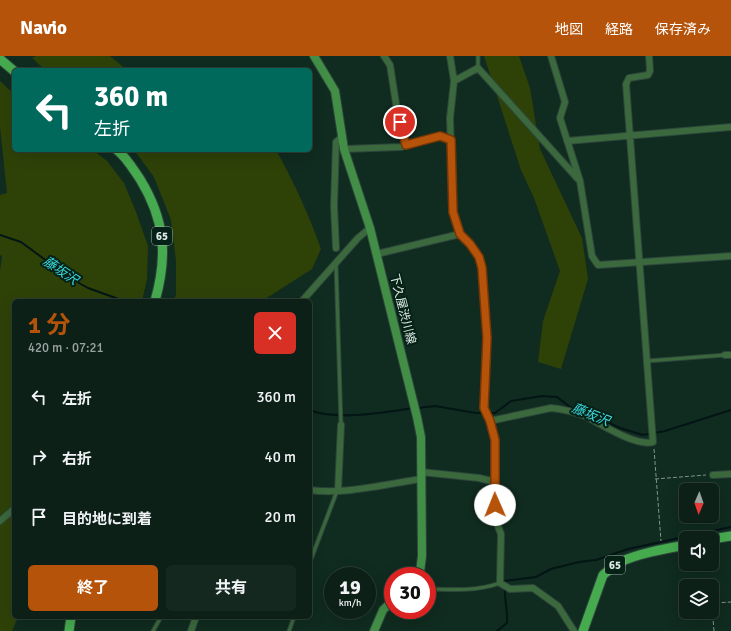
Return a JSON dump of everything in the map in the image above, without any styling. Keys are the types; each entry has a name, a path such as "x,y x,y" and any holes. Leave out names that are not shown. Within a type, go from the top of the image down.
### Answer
{"main road":[{"name":"下久屋渋川線","path":"314,56 335,91 344,149 370,228 418,416 421,437 422,564 421,567"},
{"path":"0,59 12,69"},
{"name":"65","path":"119,152 130,164 138,176 151,197 157,212 164,248 163,266 155,299"},
{"path":"719,538 731,536"},
{"name":"65","path":"583,631 603,575 619,562 679,546"},
{"path":"374,631 384,609"},
{"path":"69,631 71,619"}],"street":[{"path":"384,56 390,65 397,110 406,145"},
{"path":"450,56 454,81 450,118 453,212 460,234 470,244 479,257 482,268 487,338 484,408 490,421 495,440 497,524 501,534 500,583 510,589 533,588 558,606 574,631"},
{"path":"551,56 565,102 560,118 580,181 592,256 598,265 731,256"},
{"path":"490,421 551,408 562,409 584,416 606,428 646,444 653,442 641,263 626,84 629,78 648,75 650,71 650,56"},
{"path":"454,81 478,68 580,181"},
{"path":"567,141 731,127"},
{"path":"336,248 334,206 336,142 343,136"},
{"path":"344,149 406,145 440,136 451,140"},
{"path":"304,299 358,238 370,228"},
{"path":"377,254 460,234"},
{"path":"338,491 341,425"},
{"path":"713,475 731,474"},
{"path":"312,490 322,492 338,491 421,476 479,478 495,482"},
{"path":"0,521 12,511"},
{"path":"191,631 195,619"}],"lane":[{"path":"478,56 478,68"},
{"path":"336,263 341,425"},
{"path":"647,362 728,355"},
{"path":"312,557 338,491"},
{"path":"436,589 488,587 500,583"},
{"path":"153,631 160,619"},
{"path":"289,631 293,619"}],"path":[{"path":"653,442 661,550"},
{"path":"655,479 713,475"},
{"path":"714,631 712,606 715,603 731,602"}],"green space":[{"path":"36,56 110,56 125,68 43,68 32,58"},
{"path":"484,56 519,56 530,88 540,149 582,238 588,279 561,369 538,362 543,321 560,271 534,198 521,170"},
{"path":"0,81 12,92 12,152 96,152 107,161 124,183 148,246 147,279 142,299 12,299 12,619 17,619 12,631 0,631 0,271 2,256 0,255 0,195 7,193 0,127"},
{"path":"135,152 277,152 301,199 321,249 312,269 265,299 174,299 176,295 176,261 171,220 154,177"}],"waterway":[{"name":"藤坂沢","path":"0,235 21,242 70,278 88,288 118,299"},
{"name":"藤坂沢","path":"418,408 435,406 476,413 495,413 511,401 542,396 557,397 570,407 586,412 620,428 643,435 665,431 731,410"},
{"name":"藤坂沢","path":"312,411 332,415 360,415 413,408"},
{"path":"497,631 507,623 505,581 536,577 551,569 579,562 596,560 628,549 731,527"}],"route":[{"path":"400,122 406,145 440,136 451,140 453,212 460,234 470,244 479,257 482,268 487,338 484,408 490,421 495,440 495,505"}]}
